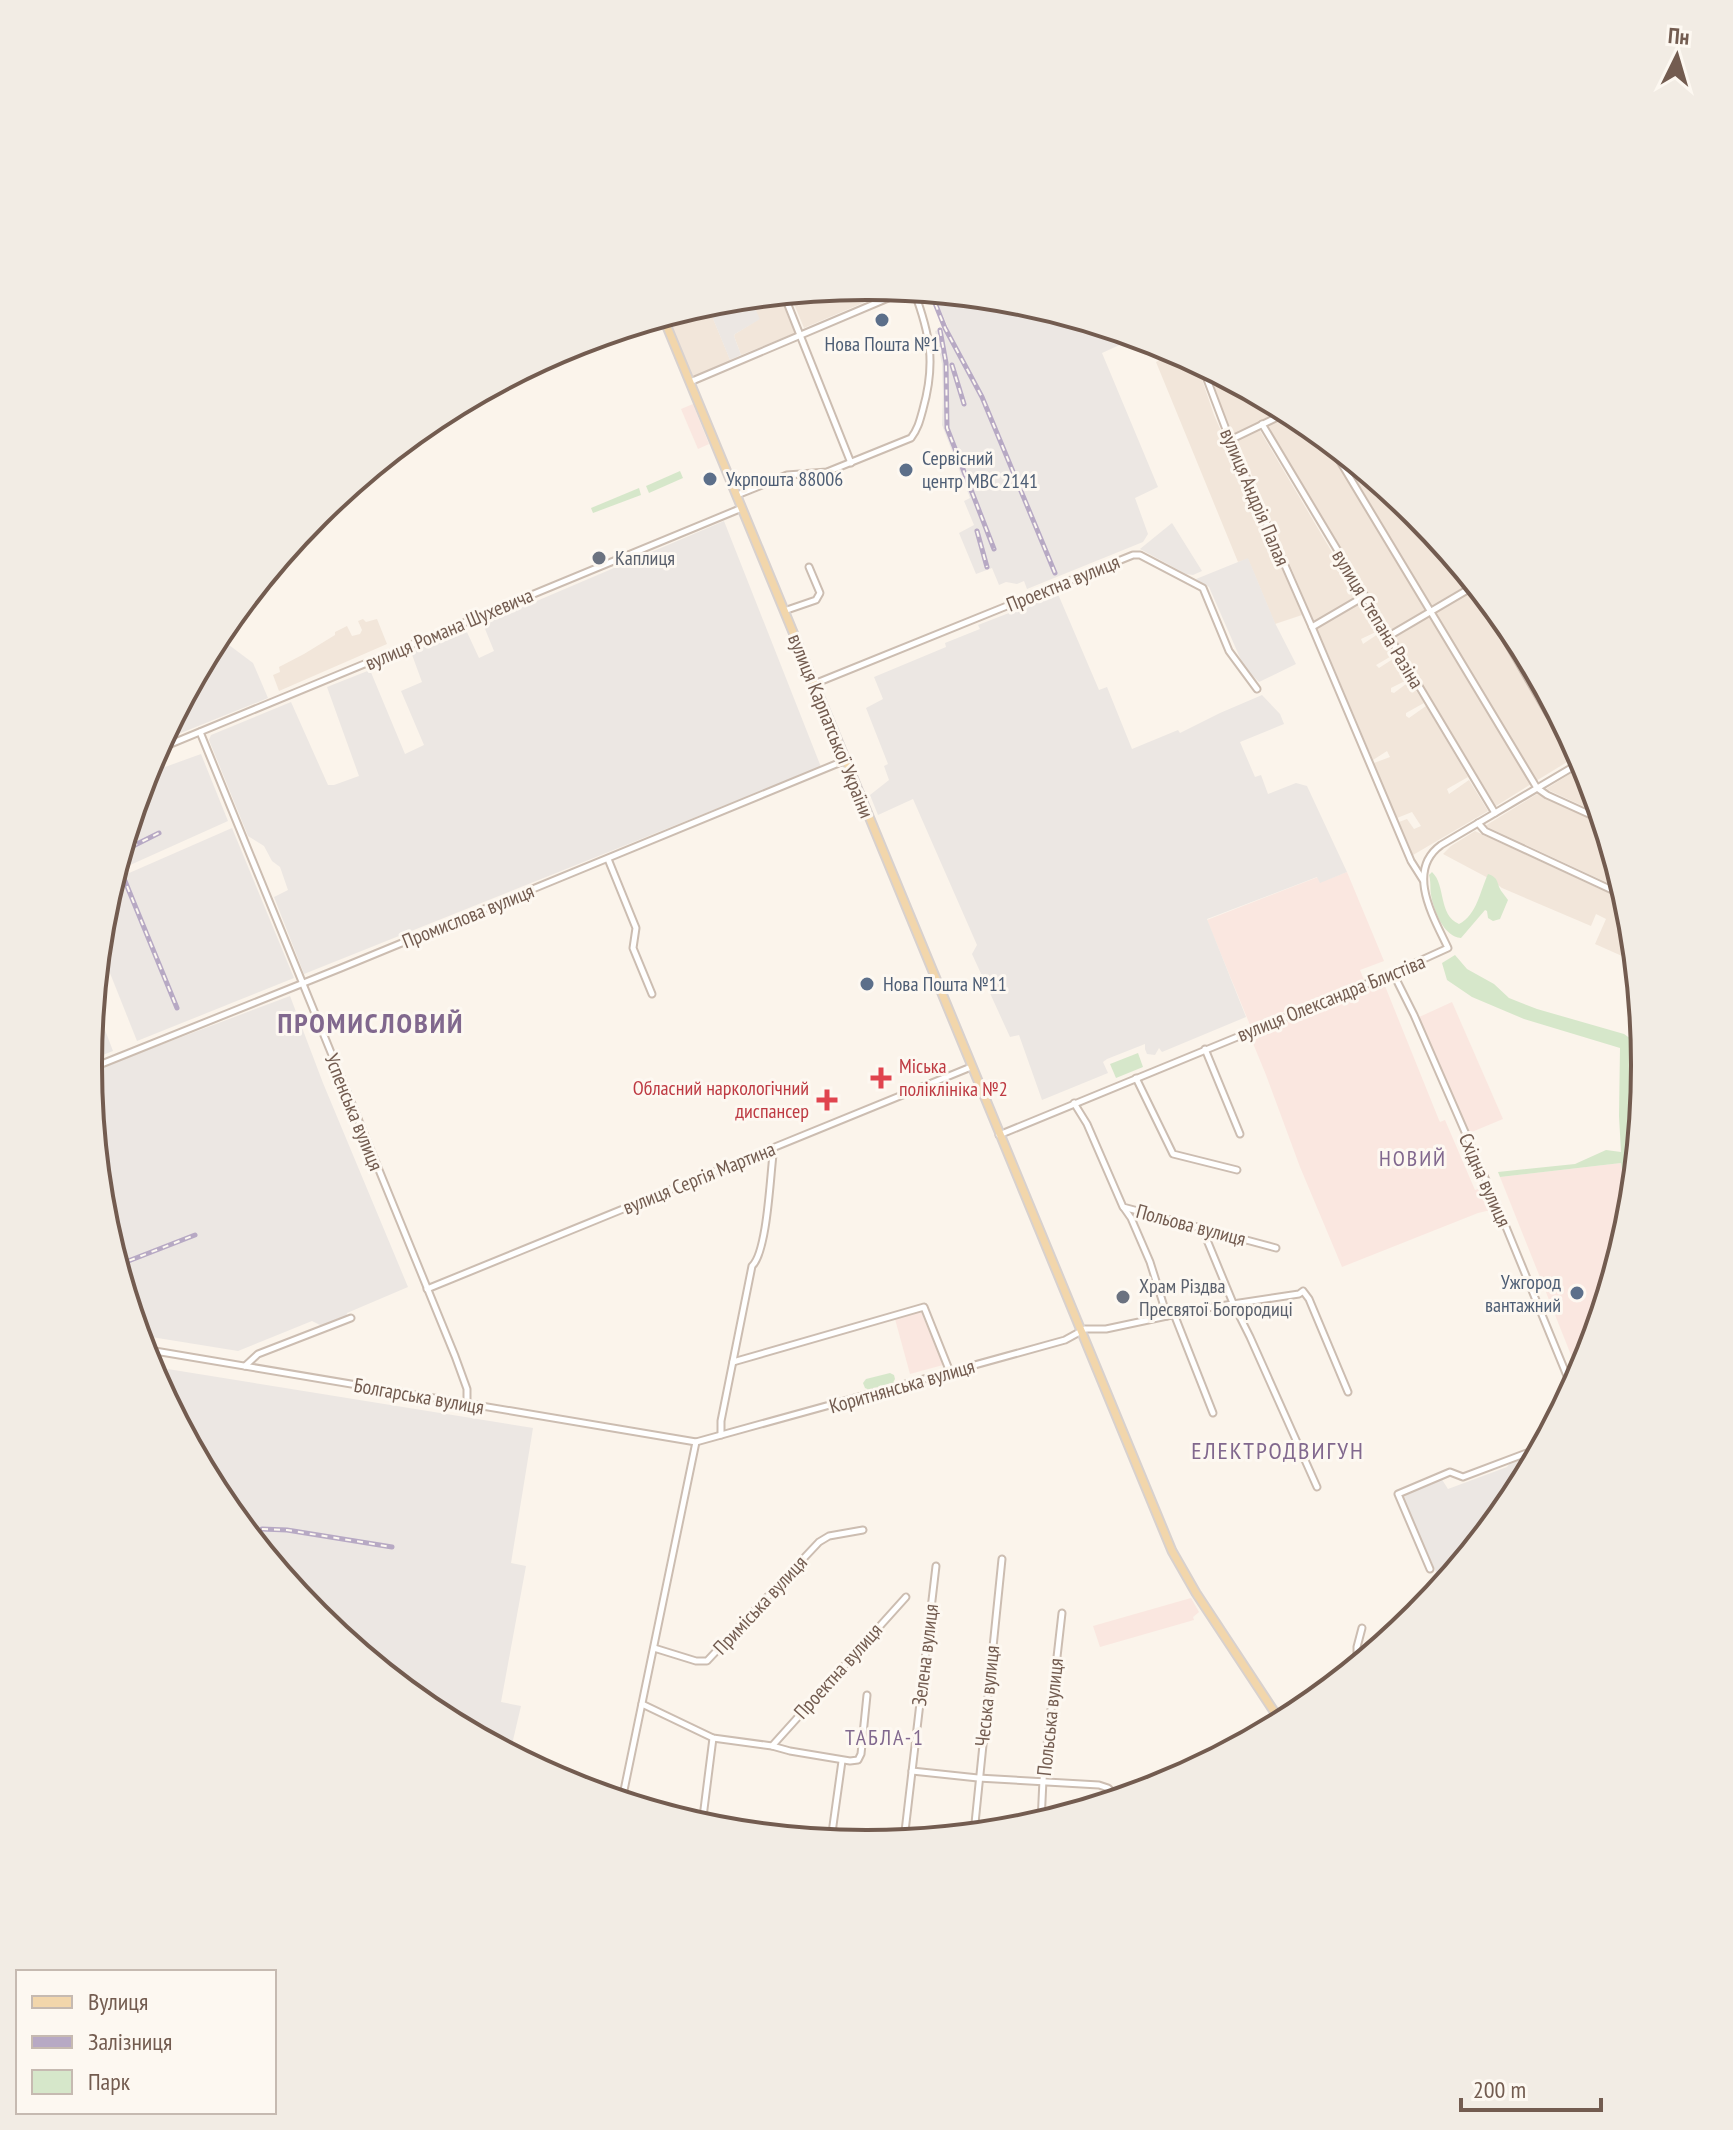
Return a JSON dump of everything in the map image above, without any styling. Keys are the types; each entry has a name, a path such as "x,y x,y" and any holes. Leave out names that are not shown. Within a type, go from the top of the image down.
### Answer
{"main road":[{"name":"вулиця Карпатської України","path":"667,327 1159,1521 1180,1568 1274,1711"}],"street":[{"path":"690,382 882,301"},
{"path":"737,495 787,475 827,472 911,438 918,427 931,376 930,344 917,302"},
{"path":"788,305 851,463"},
{"name":"вулиця Андрія Палая","path":"1207,380 1230,440 1411,861 1424,881"},
{"path":"1230,440 1274,418"},
{"name":"вулиця Степана Разіна","path":"1262,424 1495,813"},
{"path":"1344,468 1537,788 1588,814"},
{"name":"вулиця Романа Шухевича","path":"174,743 742,508"},
{"name":"Проектна вулиця","path":"814,684 1122,559 1140,555 1203,588 1229,651 1257,689"},
{"path":"784,611 819,597 809,567"},
{"path":"1389,636 1466,591"},
{"path":"1312,627 1365,596"},
{"name":"Успенська вулиця","path":"200,732 467,1389 467,1404"},
{"name":"Промислова вулиця","path":"102,1064 846,760"},
{"path":"1424,881 1426,860 1431,852 1571,768"},
{"path":"1478,823 1485,831 1610,889"},
{"path":"608,859 636,928 633,948 652,994"},
{"name":"вулиця Олександра Блистіва","path":"999,1135 1448,948 1427,901 1424,881"},
{"name":"Східна вулиця","path":"1393,973 1499,1210 1566,1373"},
{"path":"1205,1049 1240,1134"},
{"name":"вулиця Сергія Мартина","path":"427,1289 971,1067"},
{"path":"1136,1078 1173,1154 1237,1170"},
{"name":"Польова вулиця","path":"1074,1103 1087,1124 1123,1207 1276,1248"},
{"path":"721,1435 732,1362 752,1266 758,1260 765,1222 773,1155 770,1148"},
{"path":"1123,1207 1131,1218 1213,1413"},
{"path":"1202,1228 1317,1487"},
{"name":"Коритнянська вулиця","path":"696,1442 1065,1340 1085,1329 1106,1329 1303,1291 1348,1392"},
{"path":"732,1362 924,1307 950,1372"},
{"path":"245,1366 258,1354 351,1318"},
{"name":"Болгарська вулиця","path":"158,1351 696,1442"},
{"path":"624,1790 696,1442"},
{"path":"1430,1569 1398,1494 1450,1472 1463,1477 1525,1454"},
{"name":"Приміська вулиця","path":"654,1648 696,1661 707,1661 819,1542 829,1536 863,1530"},
{"name":"Чеська вулиця","path":"975,1822 1002,1559"},
{"name":"Зелена вулиця","path":"905,1828 936,1566"},
{"name":"Проектна вулиця","path":"772,1746 906,1597"},
{"name":"Польська вулиця","path":"1042,1809 1062,1613"},
{"path":"1357,1651 1362,1628"},
{"path":"642,1704 713,1738 772,1746 842,1761 858,1760 861,1754 867,1695"},
{"path":"704,1812 713,1738"},
{"path":"833,1829 842,1761"},
{"path":"912,1771 1099,1785 1109,1790"}],"shaded area":[{"path":"870,300 804,328 794,304"},
{"path":"938,304 1016,315 1121,344 1102,353 1158,487 1135,498 1148,534 1143,542 1027,589 1024,581 999,585 992,568 976,574 959,533 974,525 964,501 970,498 942,425 942,364 935,331 948,327"},
{"path":"783,305 795,333 741,355 735,334 759,319 755,309"},
{"path":"755,309 760,319 735,334 741,355 730,360 712,316"},
{"path":"712,316 731,362 690,377 669,327"},
{"path":"1160,360 1201,377 1214,415 1302,615 1275,624 1248,559 1238,562 1156,362"},
{"path":"1214,384 1270,416 1235,434 1229,432"},
{"path":"693,404 709,444 698,449 681,409"},
{"path":"1277,420 1337,462 1426,609 1390,631 1267,425"},
{"path":"1259,429 1358,596 1314,622 1237,440"},
{"path":"1354,476 1407,524 1463,587 1431,606"},
{"path":"724,521 821,767 304,974 274,897 288,890 280,867 272,861 264,846 248,836 209,740 211,735 291,702 328,785 359,776 327,687 370,670 405,754 424,745 401,691 422,682 411,652 466,630 479,658 494,651 483,624"},
{"path":"1172,523 1202,571 1186,574 1140,549"},
{"path":"1248,558 1296,664 1259,682 1244,667 1209,587 1196,579"},
{"path":"1058,594 1099,690 1107,687 1132,749 1178,730 1180,733 1262,695 1280,714 1284,724 1240,742 1255,777 1261,775 1268,794 1296,783 1307,786 1347,872 1320,883 1317,877 1207,919 1246,1017 1162,1052 1159,1048 1155,1055 1147,1054 1145,1044 1107,1059 1103,1062 1108,1073 1042,1100 1019,1035 1010,1037 972,954 977,945 913,799 878,815 870,795 889,780 884,766 888,764 866,708 883,699 874,677 946,647 945,643 980,629 978,625"},
{"path":"1468,594 1497,634 1545,714 1568,761 1536,781 1436,613"},
{"path":"1361,601 1380,630 1361,639 1363,644 1381,632 1395,654 1376,665 1379,668 1396,657 1409,679 1391,688 1391,692 1410,681 1424,703 1406,713 1406,716 1409,718 1426,706 1468,777 1447,789 1449,794 1469,780 1488,811 1413,855 1399,822 1407,819 1414,829 1421,826 1412,812 1397,818 1374,763 1390,757 1387,751 1373,760 1317,628"},
{"path":"1431,616 1531,784 1496,806 1394,638"},
{"path":"363,619 366,622 377,619 387,644 279,691 273,675 280,672 279,667 347,626 352,636 360,634 362,630 358,621"},
{"path":"227,646 253,663 268,698 178,734 204,683"},
{"path":"201,754 228,821 128,866 164,764 165,767"},
{"path":"1573,772 1586,807 1546,789"},
{"path":"1537,794 1590,818 1609,883 1485,826"},
{"path":"232,828 294,978 137,1041 109,969 126,874"},
{"path":"1475,831 1611,894 1623,956 1595,944 1606,919 1596,914 1591,926 1502,888 1443,854"},
{"path":"1347,872 1384,961 1360,970 1364,980 1250,1025 1207,920 1318,877 1321,882"},
{"path":"1383,981 1439,1120 1445,1120 1475,1190 1486,1186 1495,1209 1342,1267 1250,1036"},
{"path":"290,996 408,1287 347,1313 346,1319 324,1327 312,1321 238,1351 152,1337 128,1263 117,1214 109,1165 102,1067"},
{"path":"1452,1002 1503,1119 1467,1134 1417,1018"},
{"path":"104,1026 113,1051 102,1055"},
{"name":"Ужгород вантажний","path":"1621,1163 1623,1174 1605,1263 1573,1359 1500,1177"},
{"path":"921,1312 943,1365 910,1374 895,1319"},
{"path":"165,1369 533,1428 511,1563 526,1566 501,1702 521,1706 512,1743 442,1701 401,1672 326,1606 260,1530 231,1490 204,1447"},
{"path":"1522,1458 1473,1530 1437,1574 1402,1497 1441,1478 1448,1489 1507,1467"},
{"path":"1191,1598 1199,1612 1193,1617 1194,1620 1100,1647 1093,1626"}],"green space":[{"path":"680,471 683,478 649,493 646,486"},
{"path":"639,488 641,495 593,513 591,508"},
{"path":"1432,872 1448,914 1459,924 1474,909 1488,874 1494,877 1508,900 1500,919 1493,921 1488,918 1485,910 1461,938 1455,937 1441,922 1432,901 1429,875"},
{"path":"1455,955 1467,969 1494,984 1509,998 1630,1038 1629,1115 1623,1174 1621,1163 1500,1177 1498,1172 1575,1164 1606,1150 1621,1152 1620,1048 1524,1019 1472,997 1447,980 1442,963"},
{"path":"1138,1053 1143,1067 1116,1078 1110,1064"},
{"path":"890,1373 894,1375 893,1383 870,1390 865,1388 863,1383 866,1379"}],"railway":[{"path":"935,304 982,397 1055,573"},
{"path":"940,330 946,363 947,428 994,549"},
{"path":"952,365 964,404"},
{"path":"977,531 987,567"},
{"path":"135,845 159,833"},
{"path":"125,881 177,1008"},
{"path":"128,1261 195,1235"},
{"path":"262,1529 287,1530 392,1547"}],"place":[{"name":"Нова Пошта №1","path":"882,320"},
{"name":"Сервісний центр МВС 2141","path":"906,470"},
{"name":"Укрпошта 88006","path":"710,479"},
{"name":"Каплиця","path":"599,558"},
{"name":"Нова Пошта №11","path":"867,984"},
{"name":"Міська поліклініка №2","path":"881,1078"},
{"name":"Обласний наркологічний диспансер","path":"827,1100"},
{"name":"Ужгород вантажний","path":"1577,1293"},
{"name":"Храм Різдва Пресвятої Богородиці","path":"1123,1297"}],"district":[{"name":"ПРОМИСЛОВИЙ","path":"371,1022"},
{"name":"НОВИЙ","path":"1413,1158"},
{"name":"ЕЛЕКТРОДВИГУН","path":"1278,1450"},
{"name":"ТАБЛА-1","path":"885,1737"}]}
